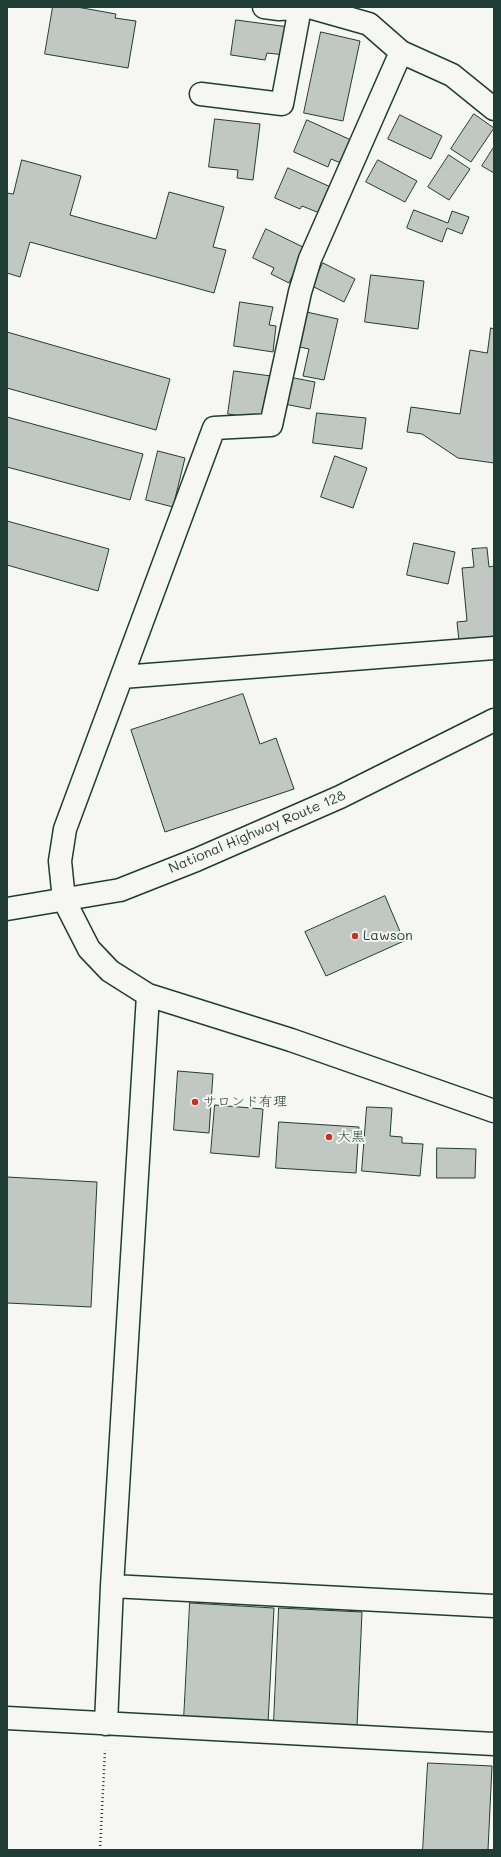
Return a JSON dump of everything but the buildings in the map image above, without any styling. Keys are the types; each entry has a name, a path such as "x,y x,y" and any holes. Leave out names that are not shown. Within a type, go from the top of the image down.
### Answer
{"main road":[{"path":"264,7 279,9 309,7 369,24 401,52 452,75 494,109"},
{"path":"202,94 282,104 300,8"},
{"path":"401,52 310,259 300,292 271,425 214,428 65,829 60,861 64,900 89,949 110,971 148,995 291,1040 494,1111"},
{"path":"122,677 494,648"},
{"name":"National Highway Route 128","path":"7,909 120,890 196,860 340,797 494,720"},
{"path":"106,1724 112,1586 148,995"},
{"path":"112,1586 494,1606"},
{"path":"7,1718 494,1744"}],"path":[{"path":"100,1850 106,1724"}],"place":[{"name":"Lawson","path":"355,936"},
{"name":"サロンド有理","path":"195,1102"},
{"name":"大黒","path":"329,1137"}]}
